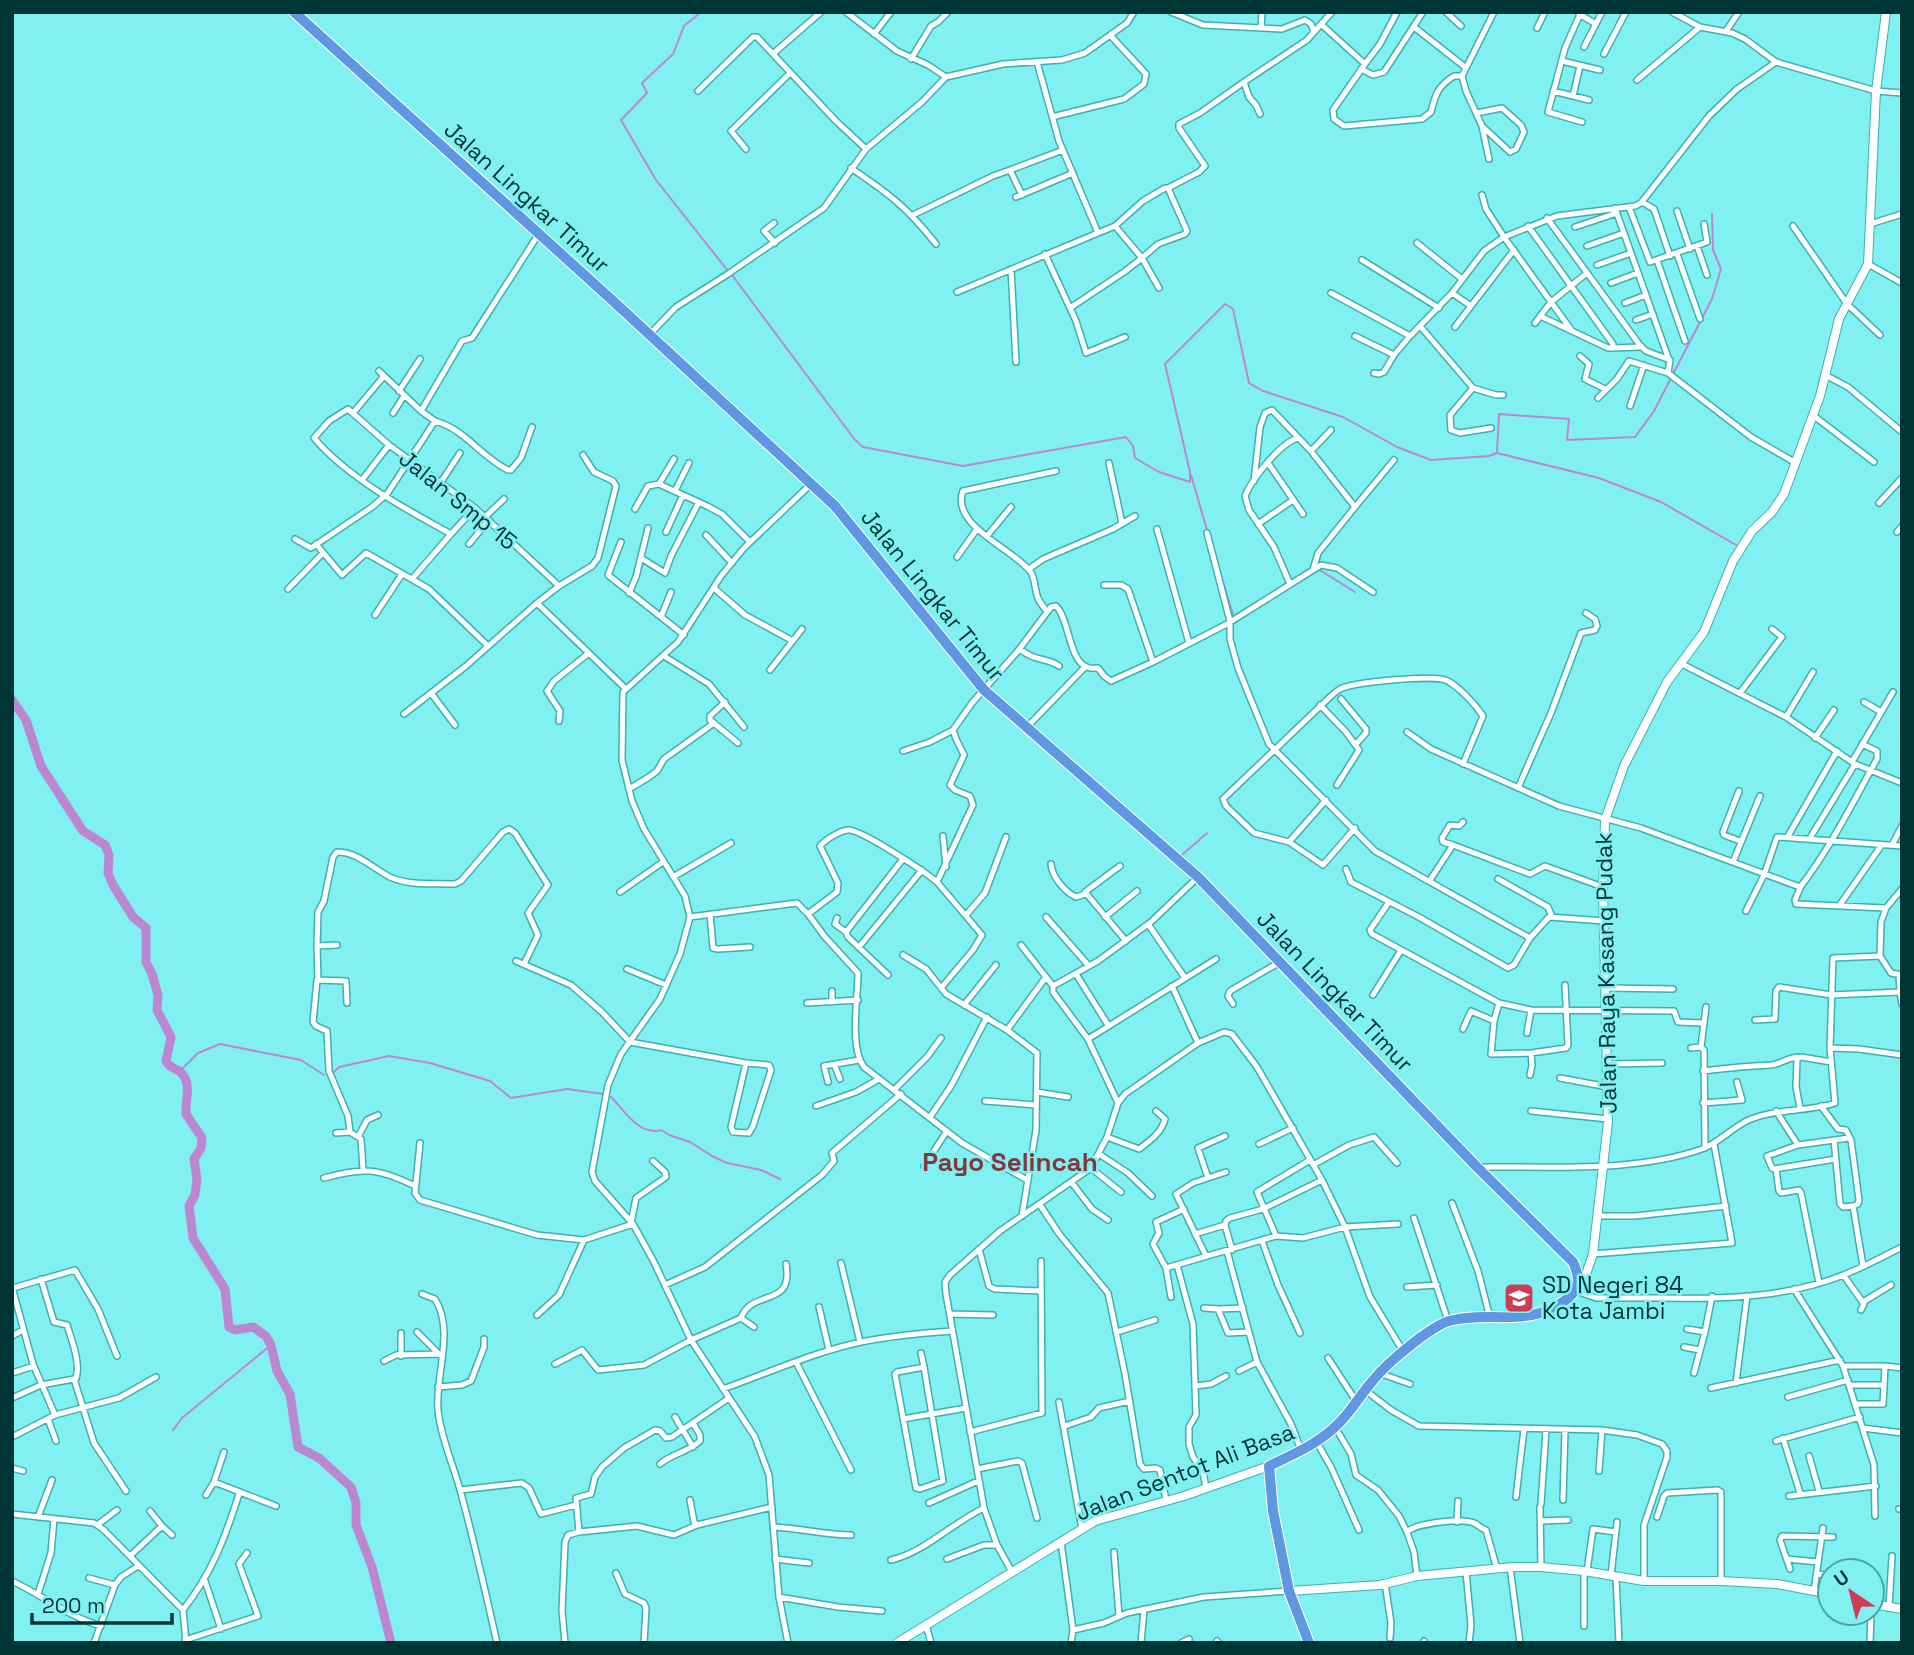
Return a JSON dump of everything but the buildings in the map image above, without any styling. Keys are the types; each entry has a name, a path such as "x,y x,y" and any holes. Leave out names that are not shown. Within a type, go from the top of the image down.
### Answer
{"highway":[{"name":"Jalan Lingkar Timur","path":"294,12 841,513 984,690 1198,877 1477,1167 1568,1257 1577,1272 1577,1286"},
{"name":"Jalan Sentot Ali Basa","path":"1269,1466 1301,1450 1335,1427 1379,1373 1403,1351 1448,1321 1530,1317 1548,1311 1577,1286"},
{"path":"1269,1466 1273,1511 1289,1591 1309,1643"}],"street":[{"path":"774,54 821,12"},
{"path":"846,12 911,59 946,76"},
{"path":"857,20 863,12"},
{"path":"874,34 891,12"},
{"path":"911,59 931,26 948,12"},
{"path":"649,335 676,307 824,208 866,149 922,102 946,76 1003,64 1062,60 1085,53 1127,23 1134,12"},
{"path":"1171,12 1203,25 1287,29 1305,20 1311,24 1314,32"},
{"path":"1261,28 1262,12"},
{"path":"957,292 1115,226 1143,201 1199,172 1205,166 1179,128 1179,124 1200,113 1307,40 1332,12"},
{"path":"1322,25 1373,75 1384,72 1423,12"},
{"path":"1446,12 1461,26"},
{"path":"1489,159 1482,126 1462,76 1494,12"},
{"path":"1537,28 1545,12"},
{"path":"1584,47 1602,12"},
{"path":"1604,54 1626,12"},
{"path":"1672,12 1700,27 1726,31 1745,39 1776,62 1875,91 1902,93"},
{"path":"1726,31 1739,12"},
{"name":"Jalan Raya Kasang Pudak","path":"1577,1286 1587,1274 1593,1254 1608,1119 1603,887 1605,820 1624,766 1667,682 1704,632 1733,561 1752,531 1772,512 1784,494 1814,416 1826,376 1835,330 1868,264 1875,91 1886,12"},
{"path":"1395,13 1380,44 1333,110 1334,119 1344,126 1422,119 1431,112 1435,94 1442,84 1454,76 1462,76"},
{"path":"1582,122 1549,113 1562,61 1580,13 1596,24"},
{"path":"1414,27 1465,67"},
{"path":"1637,80 1700,27"},
{"path":"1052,117 1124,99 1144,84 1146,74 1111,36"},
{"path":"698,91 755,37 866,149"},
{"path":"1562,61 1600,71"},
{"path":"1037,62 1063,150 1098,233"},
{"path":"1574,227 1642,202 1709,116 1737,89 1776,62"},
{"path":"1573,96 1580,66"},
{"path":"746,149 731,133 732,130 790,73"},
{"path":"1244,82 1249,97 1260,114"},
{"path":"1553,92 1589,100"},
{"path":"1476,113 1502,108 1521,125 1524,132 1516,149 1510,152 1482,126"},
{"path":"1487,152 1503,147"},
{"path":"913,215 993,176 1063,150"},
{"path":"851,168 888,193 913,215 936,244"},
{"path":"1010,170 1019,196 1073,173"},
{"path":"1070,308 1158,244 1187,232 1168,188"},
{"path":"1482,195 1486,209 1504,237 1572,331"},
{"path":"1642,202 1654,209 1700,319"},
{"path":"1629,207 1648,261 1674,255 1708,240 1703,224"},
{"path":"1374,373 1384,372 1394,355 1439,308 1484,251 1504,237 1547,218 1616,211"},
{"path":"1616,211 1671,364 1668,373"},
{"path":"1678,211 1689,249"},
{"path":"1870,225 1902,214"},
{"path":"1547,218 1641,347 1669,360"},
{"path":"774,223 764,231 775,243"},
{"path":"1115,226 1142,258 1159,288"},
{"path":"1528,226 1613,344 1613,348"},
{"path":"1793,226 1847,304 1880,335"},
{"path":"1587,246 1624,233"},
{"path":"421,411 462,341 472,338 538,235"},
{"path":"1417,243 1462,279"},
{"path":"1697,246 1707,275"},
{"path":"1455,327 1514,250"},
{"path":"1597,265 1632,253"},
{"path":"1045,254 1070,308 1087,354 1125,337"},
{"path":"1362,260 1439,308"},
{"path":"1657,260 1685,341"},
{"path":"1868,264 1902,284"},
{"path":"1011,269 1016,362"},
{"path":"1535,323 1551,302 1587,273"},
{"path":"1611,283 1638,273"},
{"path":"1331,293 1410,336"},
{"path":"1451,293 1471,306"},
{"path":"1625,303 1646,295"},
{"path":"1636,320 1653,314"},
{"path":"1540,316 1608,348 1641,347"},
{"path":"1420,326 1473,387 1496,396 1503,395"},
{"path":"1355,336 1394,355"},
{"path":"1649,351 1664,346"},
{"path":"1580,356 1589,364 1585,379 1605,389"},
{"path":"393,413 420,359"},
{"path":"1598,398 1617,379 1629,361 1644,365 1668,373 1751,437 1796,463"},
{"path":"1630,407 1644,365"},
{"path":"353,412 382,374 421,411 472,440 508,470 518,463 532,426"},
{"path":"1826,376 1848,387 1902,432"},
{"path":"1473,387 1450,415 1450,428 1460,433 1491,428"},
{"path":"389,445 348,409 318,431 314,438 384,496 451,534"},
{"path":"1254,481 1260,427 1267,410 1272,410 1311,451 1355,507"},
{"path":"1814,416 1874,462"},
{"path":"295,539 311,548 384,496 435,421"},
{"path":"1311,451 1331,430"},
{"path":"1290,584 1274,547 1246,502 1248,489 1268,463 1291,440 1298,438"},
{"name":"Jalan Smp 15","path":"362,480 389,445 475,508 559,586"},
{"path":"441,482 460,453"},
{"path":"404,714 537,603 596,562 615,489 613,481 594,472 583,455"},
{"path":"659,484 674,458"},
{"path":"1313,570 1318,553 1394,460"},
{"path":"676,491 689,463"},
{"path":"1109,463 1122,523"},
{"path":"1268,463 1303,514"},
{"path":"1046,612 1038,598 1029,569 977,528 965,515 961,497 963,491 1056,471"},
{"path":"1879,503 1902,478"},
{"path":"635,509 648,486 659,484 722,514 750,542"},
{"path":"788,1643 779,1597 769,1475 755,1437 691,1340 632,1224 595,1181 592,1165 608,1085 621,1054 660,999 680,954 690,917 685,896 644,829 629,789 622,755 622,697 626,689 684,635 714,588 750,542 811,484"},
{"path":"666,533 683,495"},
{"path":"469,544 504,499"},
{"path":"1258,524 1293,500"},
{"path":"641,558 665,573 699,502"},
{"path":"988,536 1011,507"},
{"path":"412,579 475,508"},
{"path":"676,509 692,516"},
{"path":"1029,569 1043,559 1113,529 1135,516"},
{"path":"629,593 648,528"},
{"path":"957,557 977,528"},
{"path":"1157,529 1189,643"},
{"path":"1207,533 1230,621 1230,639 1238,668 1264,735 1274,749 1375,851 1530,938"},
{"path":"706,535 732,563"},
{"path":"621,542 608,575 684,635"},
{"path":"316,544 342,575 364,553 429,589 488,646"},
{"path":"288,589 323,553"},
{"path":"1027,727 1085,667 1096,667 1107,679 1116,680 1230,621 1321,565 1337,568 1373,592"},
{"path":"375,615 402,574"},
{"path":"1104,585 1121,585 1128,589 1153,662"},
{"path":"714,588 746,615 793,641"},
{"path":"661,617 671,592"},
{"path":"537,603 626,689"},
{"path":"903,751 930,742 953,730 1053,606 1060,609 1074,650 1085,667"},
{"path":"1518,788 1551,713 1581,634 1597,626 1595,619 1586,613"},
{"path":"770,670 802,629"},
{"path":"1740,693 1782,637 1772,629"},
{"path":"1020,649 1037,660 1052,661 1059,666"},
{"path":"559,721 560,711 547,691 554,681 589,653"},
{"path":"664,656 709,684 744,727"},
{"path":"1679,663 1786,717 1853,763 1902,783"},
{"path":"1786,717 1813,672"},
{"path":"1355,828 1323,865 1289,842 1254,833 1226,806 1223,799 1320,705 1341,689 1357,684 1439,678 1448,681 1483,716 1463,764"},
{"path":"431,692 455,725"},
{"path":"1810,838 1893,692"},
{"path":"1341,699 1367,730 1356,744"},
{"path":"725,702 710,716 714,723 738,743"},
{"path":"1864,702 1881,712"},
{"path":"1320,705 1356,744 1359,751 1337,785"},
{"path":"1815,738 1834,710"},
{"path":"629,789 649,777 664,759 714,723"},
{"path":"937,882 973,805 970,796 950,785 964,755 953,730"},
{"path":"1406,732 1431,749 1559,806 1641,828 1792,886 1801,886"},
{"path":"1862,744 1877,751 1878,755 1832,842 1801,886 1795,900 1796,904 1886,908"},
{"path":"1788,836 1837,751"},
{"path":"1739,791 1723,832 1724,835 1740,841"},
{"path":"1733,862 1760,796"},
{"path":"1289,842 1326,800"},
{"path":"1463,822 1459,826 1450,825 1442,838 1443,842 1530,874 1545,866 1603,887"},
{"path":"1892,845 1902,826"},
{"path":"350,1132 348,1116 330,1071 327,1031 313,1022 318,979 318,912 324,901 333,857 337,852 364,860 401,881 455,884 461,881 503,832 509,829 515,833 548,885 528,913 538,935 524,964"},
{"path":"808,914 833,896 838,888 820,848 821,843 850,830 859,832 937,882 980,932 982,938 941,988"},
{"path":"943,836 946,867"},
{"path":"1746,911 1764,875 1775,840 1780,836 1902,846"},
{"path":"966,915 985,893 1006,837"},
{"path":"673,877 731,843"},
{"path":"1430,880 1453,845"},
{"path":"1839,906 1881,845"},
{"path":"846,932 903,859"},
{"path":"620,892 663,862"},
{"path":"1051,864 1051,872 1070,894 1076,897 1086,894"},
{"path":"1086,894 1086,890 1120,866"},
{"path":"1346,869 1351,882 1508,968 1514,965 1530,938 1552,917 1605,921"},
{"path":"859,947 922,870"},
{"path":"1053,986 1089,966 1149,924 1198,877"},
{"path":"1498,879 1548,908 1552,917"},
{"path":"1902,889 1886,908 1881,922 1880,956 1891,973 1900,975 1902,1004"},
{"path":"1105,917 1137,891"},
{"path":"1086,894 1126,941"},
{"path":"1389,902 1370,932 1401,952 1499,1003 1531,1010 1674,1011 1678,1022 1703,1023"},
{"path":"690,917 797,904 858,973 856,1048 859,1060 947,1132 979,1154 1027,1180"},
{"path":"710,915 713,948 718,950 750,947"},
{"path":"837,918 835,924 888,975"},
{"path":"1046,918 1089,966"},
{"path":"1149,924 1185,978"},
{"path":"317,946 337,945"},
{"path":"1021,945 1053,986 1053,992 1088,1039 1118,1103"},
{"path":"1373,995 1401,952"},
{"path":"903,955 926,969 946,994 988,1017 1037,1053 1035,1130 1023,1216"},
{"path":"1477,1167 1604,1166 1666,1158 1714,1144 1751,1119 1776,1111 1833,1104 1836,1100 1830,1048 1833,958 1880,956"},
{"path":"1088,1039 1216,959"},
{"path":"516,961 571,985 602,1012 630,1042 746,1063 767,1064 771,1068 748,1134 736,1133 731,1127 746,1063"},
{"path":"1233,1004 1228,996 1230,991 1280,962"},
{"path":"964,1005 996,965"},
{"path":"627,969 666,985"},
{"path":"1076,974 1108,1025"},
{"path":"1007,1030 1046,977"},
{"path":"318,979 346,981 347,1003"},
{"path":"1499,1003 1494,1021 1491,1054 1531,1053 1567,1048 1564,985"},
{"path":"1172,986 1198,1044"},
{"path":"1755,1020 1775,1019 1776,990 1779,987 1831,995 1900,992"},
{"path":"1606,988 1673,989"},
{"path":"832,991 832,1002"},
{"path":"807,1003 858,1000"},
{"path":"1704,1148 1704,1049 1701,1047 1706,1007"},
{"path":"1527,1033 1531,1010"},
{"path":"1463,1029 1471,1011 1494,1021"},
{"path":"930,1117 951,1086 988,1017"},
{"path":"1012,1572 997,1545 984,1508 945,1282 1000,1231 1091,1168 1107,1137 1118,1103 1128,1091 1198,1044 1224,1032 1232,1034 1258,1067 1322,1180 1345,1227 1370,1297 1403,1351"},
{"path":"894,1090 941,1038"},
{"path":"1690,1048 1701,1047"},
{"path":"1830,1048 1902,1055"},
{"path":"1530,1076 1531,1053"},
{"path":"1703,1071 1776,1064 1798,1057 1831,1062"},
{"path":"1798,1057 1797,1087 1800,1108"},
{"path":"828,1082 824,1066 859,1060"},
{"path":"1608,1065 1662,1063"},
{"path":"834,1064 840,1079"},
{"path":"1560,1078 1608,1087"},
{"path":"816,1106 856,1092 879,1079"},
{"path":"1703,1103 1742,1100 1737,1082"},
{"path":"1037,1092 1068,1097"},
{"path":"665,1285 705,1267 824,1172 834,1161 832,1155 838,1147 901,1094"},
{"path":"985,1101 1035,1105"},
{"path":"1821,1106 1838,1129 1846,1130 1851,1140 1859,1200 1858,1204 1853,1206 1840,1204 1833,1140"},
{"path":"1107,1137 1139,1149 1165,1123 1165,1119 1156,1111"},
{"path":"1531,1111 1608,1119"},
{"path":"1776,1111 1798,1145"},
{"path":"358,1137 366,1122 378,1115"},
{"path":"1259,1144 1293,1128"},
{"path":"336,1133 350,1132 361,1141 363,1170"},
{"path":"924,1166 947,1132"},
{"path":"1208,1178 1199,1147 1224,1136"},
{"path":"1276,1236 1256,1194 1258,1191 1311,1162 1374,1137 1397,1163"},
{"path":"1836,1159 1772,1168 1768,1154 1798,1145 1849,1138"},
{"path":"420,1143 415,1186 416,1196 424,1201 537,1235 584,1240 632,1224"},
{"path":"1593,1254 1731,1244 1727,1206 1714,1144"},
{"path":"1099,1154 1128,1173 1152,1196"},
{"path":"632,1224 636,1198 666,1177 665,1172 653,1161"},
{"path":"1091,1168 1121,1192"},
{"path":"1776,1168 1779,1191 1781,1193 1798,1190 1801,1193 1819,1283"},
{"path":"324,1178 363,1170 390,1174 415,1186"},
{"path":"1206,1256 1176,1196 1177,1192 1226,1172"},
{"path":"1301,1450 1291,1424 1257,1362 1225,1226 1230,1218 1263,1209 1322,1180"},
{"path":"1072,1183 1092,1209 1108,1220"},
{"path":"1452,1203 1478,1271 1490,1318"},
{"path":"1040,1205 1060,1235 1108,1293 1140,1464 1144,1469 1160,1470 1166,1500"},
{"path":"1598,1216 1635,1216 1727,1206"},
{"path":"1853,1206 1863,1266"},
{"path":"1171,1297 1166,1268 1153,1244 1159,1233 1156,1222 1184,1209"},
{"path":"1414,1218 1448,1321"},
{"path":"1166,1268 1276,1236 1303,1238 1345,1227 1398,1224"},
{"path":"1195,1234 1225,1226"},
{"path":"537,1315 559,1295 584,1240"},
{"path":"1262,1241 1300,1333"},
{"path":"1577,1286 1596,1298 1747,1296 1794,1289 1844,1276 1902,1247"},
{"path":"979,1249 989,1286 995,1289 1041,1291"},
{"path":"970,1432 1042,1413 1041,1261"},
{"path":"841,1263 860,1342"},
{"path":"555,1364 582,1350 598,1370 644,1365 741,1318 749,1305 771,1297 785,1287 788,1276 786,1264"},
{"path":"1177,1265 1193,1324 1196,1415 1189,1427 1189,1444 1193,1457 1203,1471 1206,1488"},
{"path":"55,1415 34,1366 13,1288 72,1269 78,1272 98,1309 117,1356"},
{"path":"1844,1276 1863,1302"},
{"path":"41,1279 54,1322 67,1325 73,1341 77,1373 75,1381 99,1453 126,1491"},
{"path":"1407,1287 1437,1285"},
{"path":"1861,1310 1863,1302 1891,1285"},
{"path":"1794,1289 1841,1363 1848,1382 1874,1465 1875,1516"},
{"path":"422,1294 436,1299 442,1312 438,1412 497,1643"},
{"path":"1694,1373 1706,1332 1712,1296"},
{"path":"1736,1383 1747,1296"},
{"path":"819,1307 830,1350"},
{"path":"1204,1308 1243,1308"},
{"path":"1218,1309 1227,1332 1249,1332"},
{"path":"950,1314 993,1315"},
{"path":"741,1318 754,1327"},
{"path":"1117,1332 1155,1320"},
{"path":"1687,1329 1706,1332"},
{"path":"12,1336 23,1330"},
{"path":"723,1389 830,1350 860,1342 952,1331"},
{"path":"417,1332 441,1355"},
{"path":"401,1333 401,1356"},
{"path":"438,1387 466,1385 471,1381 484,1347 484,1339"},
{"path":"1684,1347 1700,1350"},
{"path":"921,1353 924,1367 933,1413 943,1481 920,1489 916,1488 895,1373 924,1367"},
{"path":"384,1361 393,1356 441,1355"},
{"path":"1328,1358 1356,1401"},
{"path":"796,1362 851,1470"},
{"path":"1240,1371 1257,1362"},
{"path":"1711,1388 1841,1363 1902,1368"},
{"path":"12,1373 34,1366"},
{"path":"1855,1404 1882,1405 1885,1366"},
{"path":"1379,1373 1410,1384"},
{"path":"12,1437 55,1415 125,1395 156,1377"},
{"path":"1196,1386 1211,1384 1226,1377"},
{"path":"12,1398 41,1385 73,1378 75,1381"},
{"path":"1788,1397 1848,1382 1884,1385"},
{"path":"1365,1391 1419,1426 1602,1430 1645,1436 1662,1444 1667,1451 1667,1457 1644,1525 1644,1581"},
{"path":"579,1532 576,1498 592,1492 597,1472 624,1448 655,1430 669,1438 729,1398"},
{"path":"1065,1426 1091,1416 1099,1408 1130,1401"},
{"path":"1059,1402 1082,1528"},
{"path":"903,1419 966,1408"},
{"path":"675,1417 693,1447"},
{"path":"1776,1441 1860,1418"},
{"path":"48,1419 56,1441"},
{"path":"660,1464 693,1447 701,1438 693,1423"},
{"path":"1335,1427 1351,1454 1356,1475 1378,1490 1399,1516 1414,1552 1417,1576"},
{"path":"1863,1428 1902,1433"},
{"path":"1516,1497 1524,1429"},
{"path":"1541,1567 1541,1505 1546,1430"},
{"path":"1563,1500 1565,1430"},
{"path":"1599,1471 1602,1430"},
{"path":"1783,1438 1800,1493"},
{"path":"1316,1441 1331,1466 1359,1530"},
{"path":"206,1495 214,1482 224,1452"},
{"path":"1809,1456 1819,1491"},
{"path":"977,1469 1018,1461 1022,1463 1037,1518"},
{"name":"Jalan Sentot Ali Basa","path":"897,1643 1082,1528 1110,1516 1269,1466"},
{"path":"12,1468 23,1471"},
{"path":"38,1517 52,1480"},
{"path":"929,1503 978,1481"},
{"path":"214,1482 239,1494 276,1506"},
{"path":"460,1490 522,1483 529,1488 541,1514 576,1505"},
{"path":"1789,1496 1876,1486"},
{"path":"1657,1517 1667,1493 1721,1492 1721,1581"},
{"path":"183,1610 205,1581 224,1542 239,1494"},
{"path":"690,1500 697,1525"},
{"path":"1457,1522 1458,1501"},
{"path":"565,1643 562,1611 565,1542 568,1535 637,1526 674,1535 697,1525 772,1507"},
{"path":"891,1560 910,1555 958,1521 984,1508"},
{"path":"97,1525 117,1510"},
{"path":"150,1511 172,1535"},
{"path":"12,1514 97,1525 183,1610 186,1641 258,1616 239,1564 247,1553"},
{"path":"38,1594 51,1553 54,1519"},
{"path":"1541,1521 1568,1520"},
{"path":"1407,1532 1415,1526 1457,1522 1477,1524 1487,1532 1497,1569"},
{"path":"1617,1522 1614,1576 1619,1643"},
{"path":"130,1556 162,1526"},
{"path":"773,1527 802,1528 827,1535 851,1535"},
{"path":"1819,1557 1824,1528"},
{"path":"1584,1626 1586,1571 1593,1529 1616,1532"},
{"path":"1790,1569 1780,1540 1782,1536 1833,1537"},
{"path":"1061,1542 1073,1630 1071,1643"},
{"path":"947,1559 984,1545 997,1545"},
{"path":"1114,1552 1119,1616"},
{"path":"1889,1608 1892,1556"},
{"path":"775,1559 809,1563"},
{"path":"1787,1559 1816,1562"},
{"path":"94,1643 115,1585 121,1577 138,1566"},
{"path":"1510,1567 1520,1643"},
{"path":"1073,1630 1144,1609 1203,1597 1385,1583 1417,1576 1510,1567 1586,1571 1644,1581 1777,1584 1814,1591 1816,1582"},
{"path":"1466,1572 1471,1625 1469,1643"},
{"path":"615,1573 625,1594 645,1603 644,1643"},
{"path":"89,1578 115,1585"},
{"path":"12,1581 77,1617 101,1626"},
{"path":"205,1581 220,1629"},
{"path":"1385,1583 1391,1623 1390,1638"},
{"path":"779,1597 882,1611"},
{"path":"1886,1607 1902,1609"},
{"path":"1141,1643 1144,1609"},
{"path":"926,1625 931,1643"},
{"path":"1181,1643 1189,1639"}],"waterway":[{"path":"701,12 684,26 673,54 642,83 647,93 621,120 656,180 728,271"},
{"path":"1673,374 1712,299 1721,269 1713,250 1712,214"},
{"path":"732,275 855,440 863,447 963,466 1126,437 1133,446 1135,458 1159,472 1190,482 1165,364 1225,304 1233,309 1249,383 1263,391 1343,417 1397,447 1431,460 1489,456 1497,453 1599,478 1661,502 1736,545"},
{"path":"1497,452 1499,414 1569,419 1567,440 1635,437 1654,411 1671,378"},
{"path":"1191,475 1207,530"},
{"path":"1219,569 1233,615"},
{"path":"1318,569 1355,592"},
{"path":"12,700 26,720 41,766 83,831 105,845 109,855 108,873 113,885 133,917 146,928 146,962 158,995 157,1010 171,1037 166,1061 186,1080 186,1114 202,1138 201,1148 194,1159 197,1179 195,1195 189,1206 193,1238 225,1289 229,1327 235,1330 253,1327 266,1336 271,1345 277,1371 290,1394 298,1447 319,1458 351,1487 356,1503 356,1525 372,1567 391,1643"},
{"path":"1182,855 1207,833"},
{"path":"180,1071 198,1053 220,1044 301,1060 324,1075"},
{"path":"334,1072 339,1067 389,1056 430,1063 490,1081 511,1098 567,1089 603,1094"},
{"path":"611,1097 639,1126 653,1131 661,1130 690,1142 727,1163 761,1170 780,1179"},
{"path":"173,1430 182,1418 271,1345"}],"place":[{"name":"SD Negeri 84 Kota Jambi","path":"1519,1298"}],"district":[{"name":"Payo Selincah","path":"1010,1162"}]}
